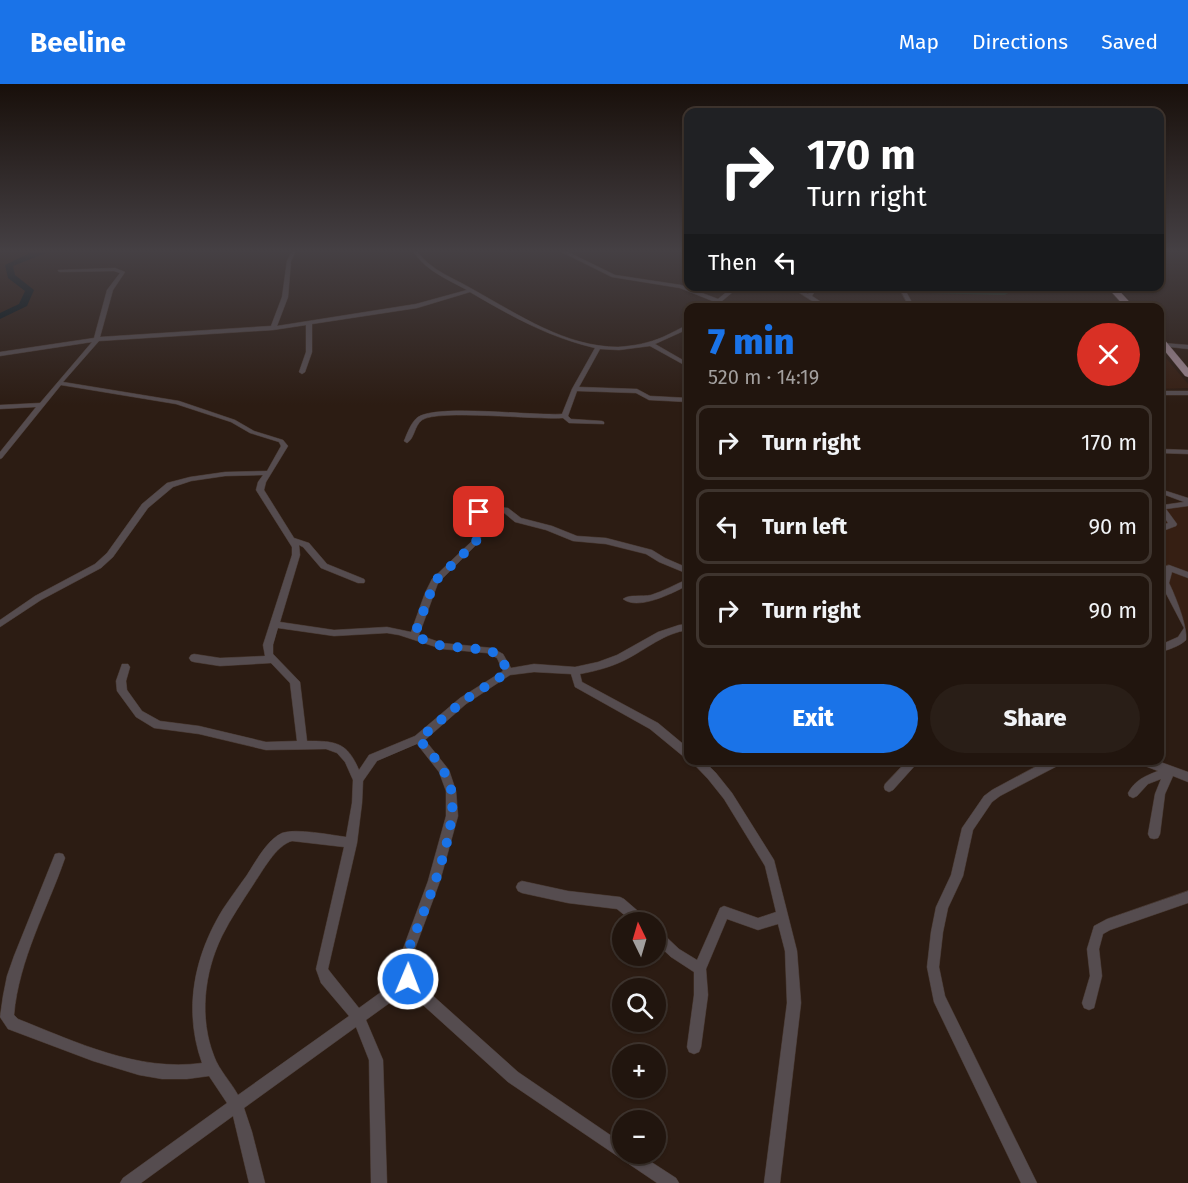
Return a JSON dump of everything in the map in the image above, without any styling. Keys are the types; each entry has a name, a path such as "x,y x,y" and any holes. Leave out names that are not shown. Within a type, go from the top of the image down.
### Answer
{"highway":[{"path":"1164,347 1188,374"}],"street":[{"path":"0,457 97,339 107,302"},
{"path":"273,328 283,302"},
{"path":"0,354 97,339 273,328 430,302"},
{"path":"492,302 546,333 562,339 599,346 632,347 651,344 684,329"},
{"path":"302,372 309,352 309,323"},
{"path":"651,344 684,362"},
{"path":"1164,345 1188,347"},
{"path":"565,416 575,389 599,346"},
{"path":"59,383 177,402 281,441 285,446 259,487 293,540 296,555 268,645 269,655 295,682 302,744"},
{"path":"575,389 637,391 649,398 684,400"},
{"path":"1164,393 1188,393"},
{"path":"0,407 42,405"},
{"path":"407,441 418,421 430,414 465,413 537,419 565,416"},
{"path":"565,416 569,421 602,423"},
{"path":"1164,451 1188,452"},
{"path":"0,624 30,603 98,566 110,555 146,507 170,484 225,474 269,473"},
{"path":"1164,493 1188,502"},
{"path":"1164,507 1188,502"},
{"path":"414,636 425,612 430,589 435,581 476,542 476,520 479,512 485,509 505,510 518,520 549,528 576,539 606,541 649,552 662,561 684,569"},
{"path":"1164,513 1173,524 1164,527"},
{"path":"293,540 306,544 324,566 361,581"},
{"path":"1164,575 1168,568 1188,575"},
{"path":"1164,582 1188,629 1181,639 1164,647"},
{"path":"627,599 657,597 684,584"},
{"path":"274,624 334,633 387,630 442,646 489,650 500,656 508,672"},
{"path":"379,1183 376,1060 358,1017 326,978 322,969 351,843 358,780 373,758 419,739 463,701 508,672 534,668 575,671 608,664 640,648 663,632 684,628"},
{"path":"194,658 220,662 272,658"},
{"path":"125,668 121,681 122,692 139,714 150,722 168,728 199,730 266,746 326,745 341,750 349,759 358,780"},
{"path":"575,671 578,684 654,726 684,751"},
{"path":"408,988 405,957 438,870 452,816 451,791 444,770 419,739"},
{"path":"700,765 728,796 770,864 783,916 794,976 794,1003 772,1183"},
{"path":"889,787 910,765"},
{"path":"1029,1183 939,997 933,967 942,907 957,876 972,820 996,793 1049,765"},
{"path":"1154,765 1188,777"},
{"path":"1133,793 1144,781 1170,771"},
{"path":"1154,834 1160,794 1170,771"},
{"path":"257,1183 236,1105 213,1068 202,1038 198,1011 200,983 207,950 230,908 284,838 292,836 351,843"},
{"path":"59,858 11,986 8,1017 13,1024 136,1070 194,1072 213,1068"},
{"path":"522,887 568,897 620,903 630,912"},
{"path":"1089,1003 1096,976 1093,949 1098,930 1188,897"},
{"path":"694,1047 701,995 700,969 724,912 758,924 783,916"},
{"path":"666,944 700,969"},
{"path":"128,1183 393,992 408,988 417,990 513,1077 612,1144"},
{"path":"642,1164 671,1183"}],"shaded area":[{"path":"1164,356 1188,384 1188,388 1164,389"},
{"path":"1188,504 1188,632 1164,591 1164,507"}],"waterway":[{"path":"0,316 23,306 25,302"}],"route":[{"path":"408,979 405,957 439,865 452,816 451,791 444,770 419,739 463,701 508,672 496,652 442,646 414,636 425,612 430,589 435,581 476,542 474,529 479,512"}]}
